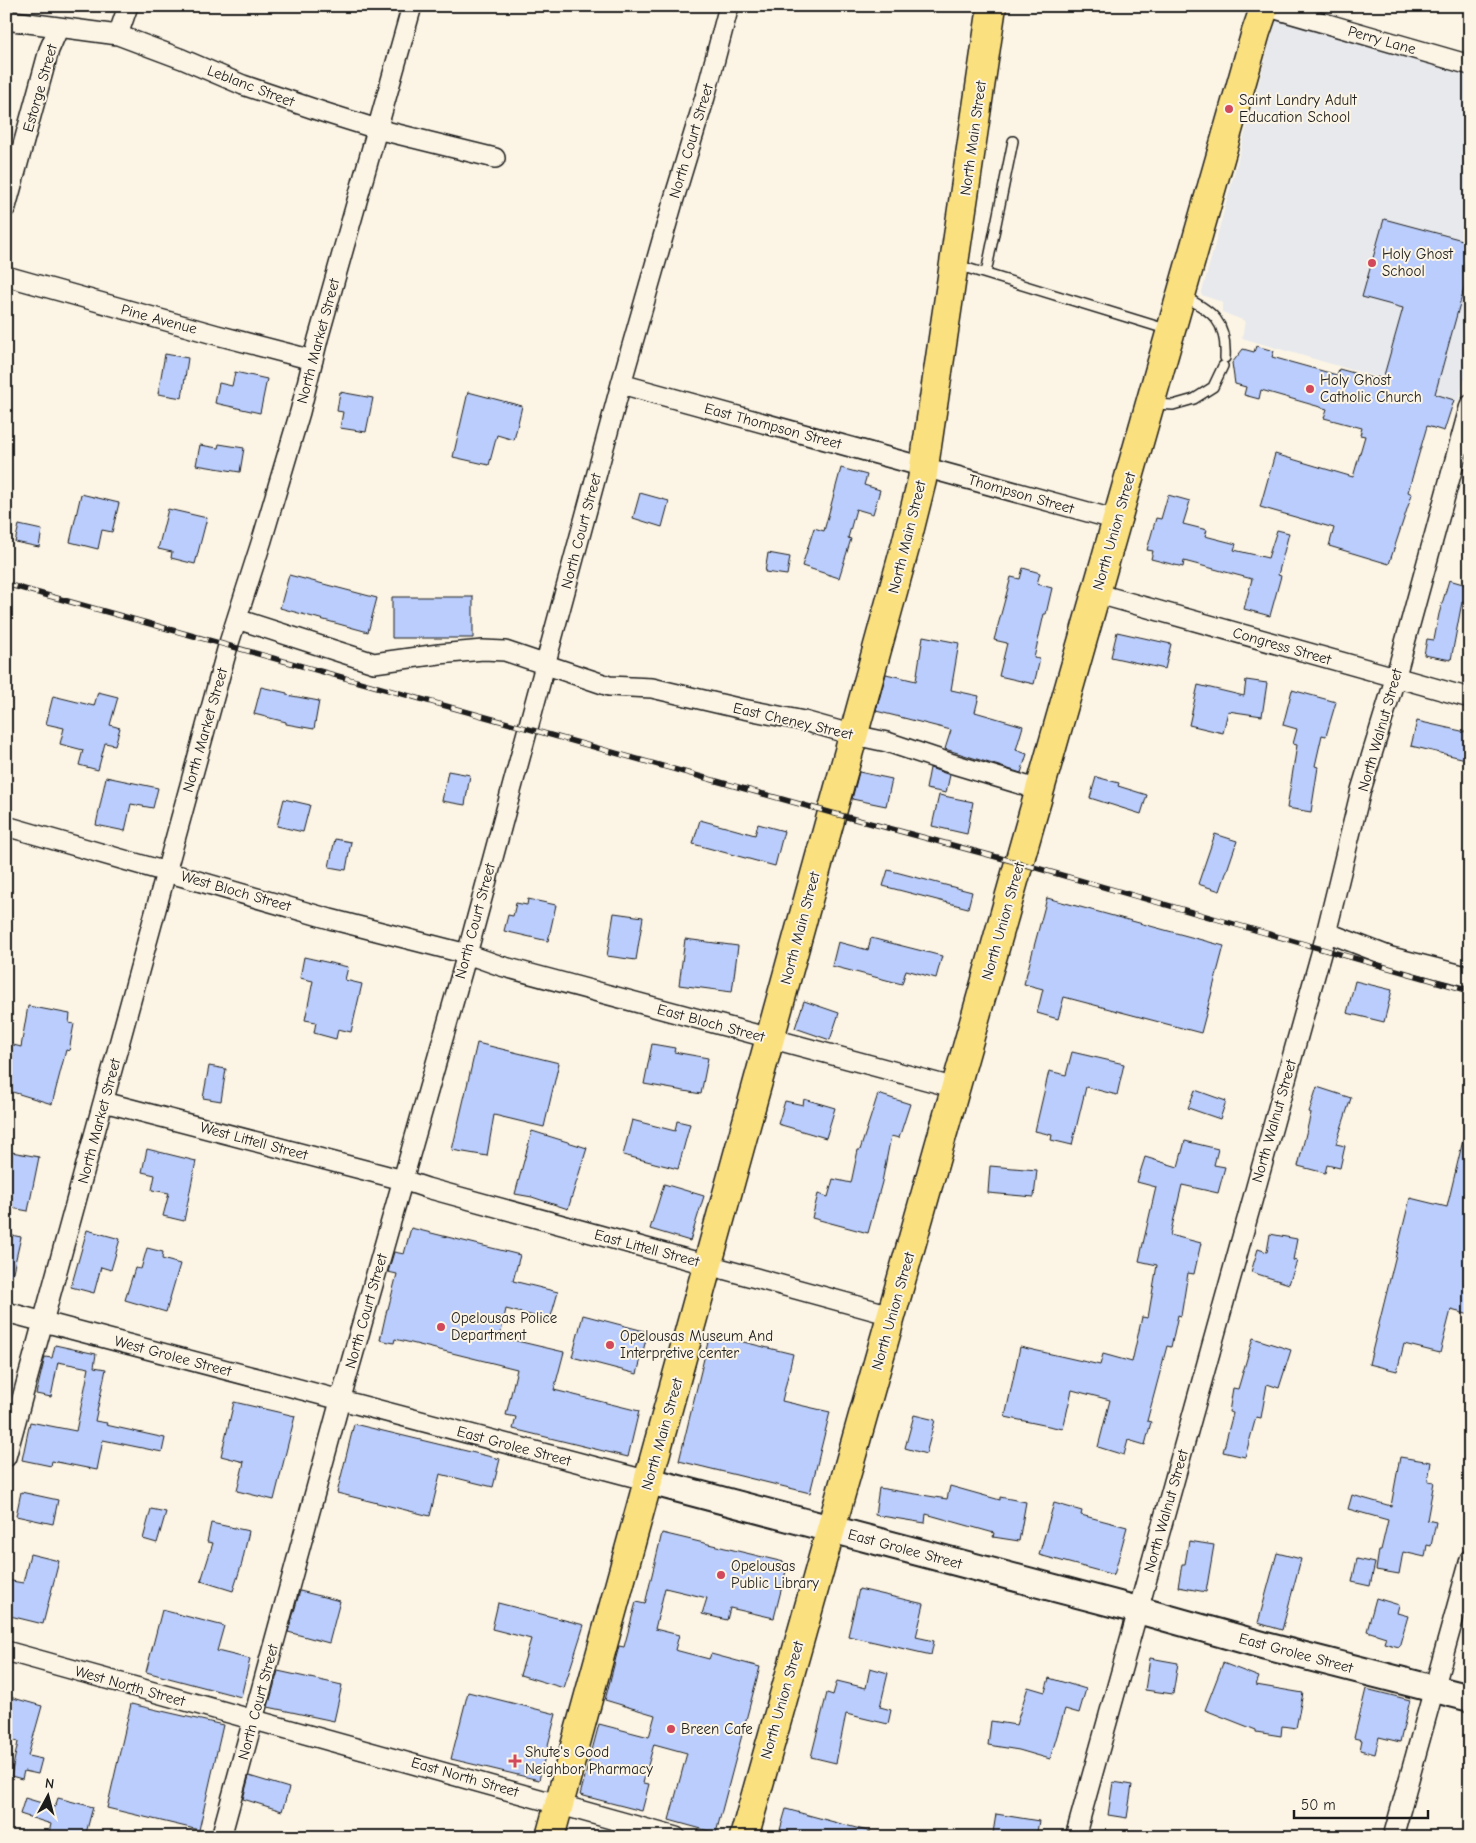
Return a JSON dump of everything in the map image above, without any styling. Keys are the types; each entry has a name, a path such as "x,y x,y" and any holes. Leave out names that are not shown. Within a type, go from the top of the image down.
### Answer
{"main road":[{"name":"North Main Street","path":"550,1837 906,544 924,467 992,6"},
{"name":"North Union Street","path":"744,1837 1095,593 1266,6"}],"street":[{"path":"118,35 128,6"},
{"name":"North Market Street","path":"6,1457 228,646 265,531 412,6"},
{"name":"North Court Street","path":"220,1837 340,1401 467,954 621,384 705,97 729,6"},
{"name":"Perry Lane","path":"1266,6 1470,65"},
{"name":"Leblanc Street","path":"6,20 118,35 182,58 242,85 377,129 495,158"},
{"name":"Estorge Street","path":"6,207 49,50 59,27"},
{"name":"Pine Avenue","path":"6,276 217,336 313,360"},
{"name":"East Thompson Street","path":"621,384 924,467"},
{"name":"North Walnut Street","path":"1074,1837 1326,932 1362,790 1395,679 1470,404"},
{"name":"Thompson Street","path":"924,467 1117,520"},
{"name":"Congress Street","path":"1095,593 1395,679 1470,698"},
{"name":"East Cheney Street","path":"237,619 374,663 439,654 483,650 505,651 609,686 652,688 804,721 888,742 950,764 1040,790"},
{"name":"West Bloch Street","path":"6,826 330,919 467,954"},
{"path":"1326,932 1391,956 1470,977"},
{"name":"East Bloch Street","path":"467,954 501,966 956,1088"},
{"name":"West Littell Street","path":"104,1102 403,1180"},
{"name":"East Littell Street","path":"403,1180 891,1315"},
{"name":"West Grolee Street","path":"6,1312 340,1401"},
{"name":"East Grolee Street","path":"340,1401 1138,1610 1266,1646 1470,1698"},
{"path":"1393,1837 1470,1559"},
{"name":"West North Street","path":"6,1651 204,1707 254,1718"},
{"name":"East North Street","path":"254,1718 676,1837"}],"lane":[{"path":"986,273 1013,141"},
{"path":"955,264 1172,331"},
{"path":"1151,404 1173,405 1194,399 1212,387 1224,362 1226,343 1218,320 1201,306 1182,296"}],"shaded area":[{"path":"1277,16 1470,76 1470,357 1459,401 1242,338 1245,321 1222,312 1222,302 1201,295"}],"building":[{"path":"1384,219 1470,242 1470,267 1435,394 1454,400 1444,431 1427,426 1408,492 1412,494 1389,564 1329,546 1334,528 1260,507 1275,454 1353,477 1365,436 1360,435 1362,428 1324,418 1327,409 1261,390 1259,399 1244,395 1246,387 1235,384 1232,363 1243,349 1254,352 1256,346 1274,351 1272,357 1337,375 1339,369 1376,379 1377,377 1383,379 1403,308 1362,297"},
{"path":"165,354 188,358 182,398 158,394"},
{"path":"235,372 267,379 260,413 215,403 219,383 232,386"},
{"path":"340,392 373,398 366,432 340,428 343,412 337,411"},
{"path":"468,392 522,406 514,440 497,435 489,465 453,457"},
{"path":"219,444 244,448 240,472 196,465 200,445 218,448"},
{"path":"841,468 867,475 864,485 880,490 873,514 856,509 848,538 851,539 839,578 802,566 814,528 824,531"},
{"path":"640,493 669,501 662,527 633,518"},
{"path":"81,494 119,503 112,532 102,530 98,549 70,542"},
{"path":"1168,495 1190,501 1183,524 1207,530 1205,536 1236,544 1234,550 1268,558 1277,530 1289,533 1278,575 1281,576 1270,616 1244,609 1252,579 1184,561 1183,567 1151,559 1153,551 1147,550 1156,518 1161,519"},
{"path":"168,509 207,518 195,564 171,558 172,552 158,549"},
{"path":"19,525 42,530 39,547 15,542"},
{"path":"768,553 790,557 787,575 765,572"},
{"path":"1023,568 1040,573 1037,584 1052,588 1034,658 1040,659 1034,684 999,676 1007,643 994,640 1011,577 1020,579"},
{"path":"289,575 377,598 368,632 280,608"},
{"path":"1449,580 1470,586 1466,603 1462,602 1451,660 1424,655 1427,639 1434,640"},
{"path":"392,597 473,597 473,638 392,638"},
{"path":"1117,632 1171,644 1165,669 1111,657"},
{"path":"923,636 959,643 951,690 979,696 975,712 1023,726 1016,750 1027,754 1021,773 945,749 951,730 876,711 886,674 916,681"},
{"path":"1246,680 1267,683 1262,716 1228,711 1223,733 1189,725 1198,685 1244,696"},
{"path":"261,687 287,693 287,695 319,701 314,729 286,724 286,722 254,714"},
{"path":"1292,690 1336,702 1326,736 1322,735 1315,766 1318,767 1311,812 1287,808 1297,745 1293,744 1297,729 1283,725"},
{"path":"98,692 118,697 110,725 120,728 115,745 105,743 98,770 79,765 83,750 60,744 64,728 46,724 53,696 94,706"},
{"path":"1417,721 1470,733 1470,760 1411,746"},
{"path":"930,768 950,775 946,793 926,789"},
{"path":"448,771 470,775 465,805 442,801"},
{"path":"859,772 892,779 886,806 852,799"},
{"path":"106,777 158,788 153,808 131,804 125,831 96,825"},
{"path":"1096,777 1119,783 1118,786 1147,795 1141,814 1090,798"},
{"path":"939,795 973,802 967,834 932,826"},
{"path":"284,799 310,805 303,832 277,826"},
{"path":"700,820 755,835 758,824 784,831 775,866 693,844"},
{"path":"1215,834 1237,841 1220,891 1198,884"},
{"path":"335,839 351,842 346,870 329,867"},
{"path":"888,870 972,892 968,908 883,886"},
{"path":"1047,898 1224,946 1201,1033 1064,997 1058,1019 1037,1013 1043,989 1024,984"},
{"path":"528,899 556,905 548,941 504,931 508,915 513,916 516,903 527,905"},
{"path":"614,913 643,917 636,960 607,956"},
{"path":"871,938 942,956 936,978 906,970 902,984 832,966 838,942 868,950"},
{"path":"685,939 738,946 732,992 679,985"},
{"path":"304,957 348,967 345,980 362,984 351,1032 338,1029 336,1039 314,1033 316,1022 305,1020 313,981 300,978"},
{"path":"1355,981 1392,990 1384,1022 1347,1013"},
{"path":"804,1001 839,1013 830,1040 795,1028"},
{"path":"28,1006 70,1014 69,1023 74,1024 69,1051 66,1050 52,1104 6,1090 6,1043 21,1047"},
{"path":"477,1043 559,1063 544,1127 494,1115 487,1156 452,1150"},
{"path":"652,1044 675,1048 674,1052 708,1058 701,1094 644,1084"},
{"path":"1072,1052 1124,1064 1117,1095 1086,1087 1072,1145 1051,1140 1052,1135 1035,1131 1049,1071 1066,1075"},
{"path":"209,1066 226,1069 221,1101 203,1098"},
{"path":"1317,1087 1351,1098 1336,1144 1345,1146 1340,1168 1327,1165 1325,1173 1298,1166 1311,1113 1309,1112"},
{"path":"1195,1090 1226,1101 1220,1119 1188,1108"},
{"path":"878,1094 910,1104 899,1138 891,1136 882,1182 868,1233 812,1218 818,1194 828,1197 833,1179 851,1183 858,1150 860,1150"},
{"path":"804,1099 835,1108 826,1138 778,1124 785,1101 803,1105"},
{"path":"632,1120 675,1131 677,1121 690,1124 678,1169 623,1155"},
{"path":"532,1131 587,1148 568,1209 532,1197 515,1194"},
{"path":"1464,1136 1470,1137 1470,1315 1451,1310 1440,1353 1404,1344 1397,1371 1369,1364 1410,1198 1447,1207"},
{"path":"1185,1141 1218,1149 1214,1165 1225,1167 1218,1193 1182,1185 1170,1235 1201,1243 1194,1274 1188,1273 1181,1316 1178,1315 1171,1347 1167,1346 1147,1421 1151,1422 1145,1445 1128,1440 1124,1455 1098,1447 1110,1400 1072,1390 1063,1429 1005,1417 1020,1347 1100,1365 1103,1354 1132,1362 1142,1317 1148,1318 1157,1265 1139,1261 1156,1187 1137,1182 1145,1157 1178,1167"},
{"path":"147,1149 196,1161 184,1221 163,1216 169,1193 152,1190 155,1175 142,1172"},
{"path":"6,1151 39,1157 28,1211 6,1207"},
{"path":"990,1166 1037,1170 1034,1197 988,1193"},
{"path":"664,1184 704,1196 690,1241 650,1229"},
{"path":"411,1228 520,1255 513,1281 558,1292 550,1320 506,1309 500,1337 564,1352 554,1390 639,1411 628,1457 513,1429 516,1417 506,1415 517,1369 395,1339 394,1343 380,1340 397,1274 388,1272 394,1252 404,1254"},
{"path":"87,1230 120,1239 111,1270 101,1267 94,1293 71,1287"},
{"path":"6,1234 21,1237 12,1276 6,1275"},
{"path":"1270,1234 1297,1239 1293,1260 1297,1261 1289,1284 1251,1272 1258,1249 1267,1252"},
{"path":"147,1248 163,1252 162,1259 180,1264 166,1312 125,1300 135,1268 141,1269"},
{"name":"Opelousas Museum And Interpretive center","path":"583,1315 648,1332 637,1374 572,1357"},
{"path":"710,1334 793,1354 782,1401 830,1412 810,1493 679,1461"},
{"path":"1253,1338 1291,1350 1279,1388 1267,1384 1261,1418 1256,1417 1245,1457 1223,1452 1233,1413 1229,1412 1233,1388 1238,1389"},
{"path":"55,1345 96,1354 94,1367 106,1369 95,1421 165,1438 162,1452 103,1440 97,1470 52,1461 51,1466 22,1460 30,1422 76,1431 89,1368 58,1362 51,1397 36,1394 45,1357 52,1358"},
{"path":"234,1402 295,1416 274,1500 237,1491 244,1462 221,1456"},
{"path":"914,1415 935,1420 926,1454 905,1448"},
{"path":"354,1424 500,1459 493,1487 440,1474 430,1516 337,1493"},
{"path":"1400,1457 1431,1462 1428,1481 1434,1482 1427,1520 1436,1522 1431,1546 1427,1545 1425,1557 1403,1552 1399,1574 1376,1570 1379,1550 1381,1550 1388,1520 1348,1509 1352,1495 1391,1506"},
{"path":"950,1486 1000,1500 1000,1497 1026,1502 1019,1541 993,1537 994,1533 926,1514 925,1523 875,1515 879,1488 947,1499"},
{"path":"21,1492 58,1500 53,1524 16,1516"},
{"path":"1054,1503 1082,1511 1081,1515 1127,1527 1114,1575 1039,1555"},
{"path":"151,1509 166,1512 157,1543 143,1539"},
{"path":"211,1523 249,1531 233,1591 201,1581 213,1543 207,1542"},
{"name":"Breen Cafe","path":"662,1533 788,1563 774,1618 730,1608 727,1620 702,1614 707,1598 665,1588 655,1629 679,1635 675,1650 709,1659 711,1654 760,1667 716,1833 669,1820 687,1753 654,1744 643,1783 649,1784 642,1811 580,1795 599,1724 649,1737 655,1715 605,1700 619,1646 624,1647 636,1602 645,1604"},
{"path":"1189,1541 1214,1545 1206,1592 1178,1587"},
{"path":"1277,1553 1301,1559 1282,1630 1258,1623"},
{"path":"30,1554 59,1561 43,1624 6,1615 6,1580 23,1583"},
{"path":"1357,1559 1375,1563 1370,1586 1352,1582"},
{"path":"859,1589 924,1604 916,1637 934,1641 931,1655 848,1636"},
{"path":"300,1591 340,1601 329,1643 288,1632"},
{"path":"1376,1598 1399,1605 1397,1613 1408,1616 1399,1647 1384,1643 1386,1637 1367,1631"},
{"path":"498,1603 584,1625 564,1688 520,1675 531,1639 492,1629"},
{"path":"162,1610 224,1626 217,1651 250,1659 241,1697 146,1672"},
{"path":"1150,1658 1178,1663 1173,1694 1145,1690"},
{"path":"1223,1663 1259,1677 1256,1685 1303,1693 1296,1728 1282,1726 1281,1736 1256,1732 1256,1730 1205,1710"},
{"path":"870,1668 888,1673 880,1707 891,1710 888,1724 846,1714 836,1763 811,1757 827,1693 833,1695 837,1681 866,1688"},
{"path":"278,1671 342,1685 334,1721 268,1707"},
{"path":"1049,1678 1086,1689 1079,1713 1065,1709 1050,1759 1019,1750 988,1745 991,1721 1016,1725 1028,1687 1045,1692"},
{"path":"1366,1689 1410,1700 1400,1742 1379,1737 1375,1754 1360,1750 1362,1740 1354,1738"},
{"path":"468,1692 556,1714 539,1780 451,1759"},
{"path":"6,1696 42,1706 28,1756 42,1759 38,1774 24,1771 22,1779 11,1776 18,1742 6,1738"},
{"path":"131,1704 223,1725 199,1830 107,1808"},
{"path":"249,1776 289,1788 282,1811 243,1799"},
{"path":"1113,1782 1132,1785 1127,1818 1108,1815"},
{"path":"25,1798 55,1807 58,1798 93,1807 85,1837 48,1837 51,1824 20,1814"},
{"path":"786,1809 871,1832 871,1837 778,1837"},
{"path":"996,1814 1039,1821 1036,1837 1006,1837 1007,1835 993,1833"}],"railway":[{"path":"6,584 1019,863 1470,991"}],"place":[{"name":"Saint Landry Adult Education School","path":"1229,109"},
{"name":"Holy Ghost School","path":"1372,263"},
{"name":"Holy Ghost Catholic Church","path":"1310,389"},
{"name":"Opelousas Police Department","path":"441,1327"},
{"name":"Opelousas Museum And Interpretive center","path":"610,1345"},
{"name":"Opelousas Public Library","path":"721,1575"},
{"name":"Breen Cafe","path":"671,1729"},
{"name":"Shute's Good Neighbor Pharmacy","path":"515,1761"}]}
